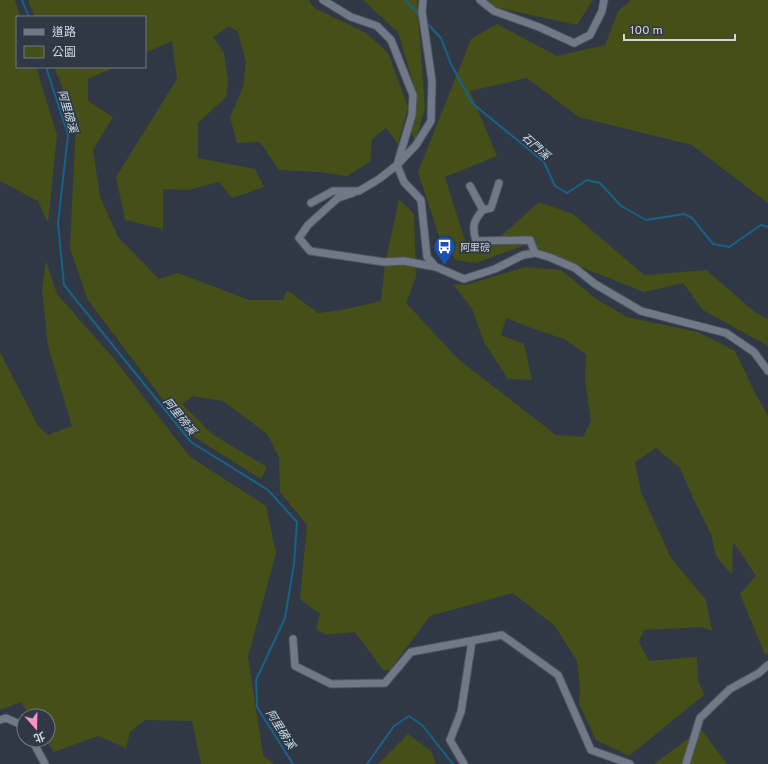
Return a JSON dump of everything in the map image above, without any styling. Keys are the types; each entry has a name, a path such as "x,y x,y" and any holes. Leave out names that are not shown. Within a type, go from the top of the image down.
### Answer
{"street":[{"path":"323,0 351,17 377,26 391,40 413,95 412,115 398,165 404,182 421,200 427,257 436,268"},
{"path":"423,0 422,12 432,81 431,121 416,145 398,165 359,191 338,198 308,225 298,238 310,251 384,262 404,261 436,268 464,278 495,269 523,254 535,253 575,268 595,284 640,311 726,333 754,352 768,371"},
{"path":"480,0 494,11 539,27 574,43 590,35 602,11 604,0"},
{"path":"499,184 491,208 483,210 477,217 473,229 476,240 530,240 535,253"},
{"path":"470,186 483,210"},
{"path":"311,203 332,192 359,191"},
{"path":"294,639 295,666 331,684 385,683 411,652 502,635 558,675 591,750 630,764"},
{"path":"464,764 450,740 462,712 472,641"},
{"path":"686,764 700,718 730,689 758,673 768,665"},
{"path":"0,720 6,718 16,722"},
{"path":"36,748 45,764"}],"green space":[{"path":"0,0 15,0 20,16 16,16 16,68 36,68 57,135 48,223 38,201 0,181"},
{"path":"28,0 309,0 313,7 366,33 388,53 408,107 398,144 386,128 372,139 370,162 347,176 320,172 279,170 260,142 237,143 230,117 243,87 246,62 238,32 229,26 213,37 224,53 228,80 226,97 198,123 198,158 255,169 264,187 232,198 219,182 188,190 163,189 163,229 125,220 116,177 177,79 172,41 146,53 146,16 35,16"},
{"path":"363,0 417,0 425,109 415,141 411,132 417,96 398,32"},
{"path":"485,0 593,0 577,25 494,7"},
{"path":"631,0 768,0 768,203 692,145 579,117 527,78 470,91 497,156 445,177 465,241 493,243 539,202 573,214 644,275 706,270 756,313 768,319 768,346 703,310 683,283 644,292 525,245 476,263 456,260 442,245 418,172 471,39 497,24 557,56 605,45 618,11"},
{"path":"54,68 113,68 88,79 88,101 113,117 93,150 100,197 118,237 159,279 178,273 249,300 283,300 287,290 318,313 342,310 381,301 385,264 399,199 414,214 416,277 406,303 458,359 556,435 583,437 591,421 585,379 586,354 564,339 506,318 501,335 524,344 532,380 508,379 484,342 472,309 453,284 466,285 525,267 561,270 596,299 627,317 698,332 735,351 768,418 768,653 765,655 740,594 756,576 733,542 732,575 716,556 711,534 680,468 656,448 635,462 641,492 671,558 706,600 712,631 702,627 644,630 639,642 649,661 697,657 698,680 704,695 629,756 596,740 579,704 580,688 577,661 555,626 513,593 430,616 390,670 383,670 355,632 326,635 316,629 320,614 300,599 307,525 280,492 279,457 267,434 223,401 193,396 182,404 212,434 267,467 261,479 188,433 88,300 70,249 76,122"},
{"path":"46,261 57,294 115,360 189,456 266,506 276,553 248,657 263,755 274,764 201,764 192,721 145,720 130,732 126,748 98,736 54,752 51,748 56,748 56,708 25,708 21,702 0,710 0,352 38,426 48,435 72,426 48,346 42,290"},
{"path":"701,729 727,764 654,764"},
{"path":"408,734 431,751 436,764 378,764"}],"waterway":[{"name":"阿里磅溪","path":"22,0 29,16"},
{"name":"石門溪","path":"405,0 419,15"},
{"name":"石門溪","path":"425,21 441,38 451,64 472,103 544,162 555,186 567,193 587,180 600,183 621,206 646,220 684,214 692,218 713,244 729,247 761,225 768,227"},
{"name":"阿里磅溪","path":"46,68 68,135 58,223 64,285 191,442 268,490 297,522 294,564 285,618 256,680 257,707 293,764"},
{"name":"阿里磅溪","path":"367,764 394,726 409,716 422,725 453,764"}],"place":[{"name":"阿里磅","path":"444,266"}]}
